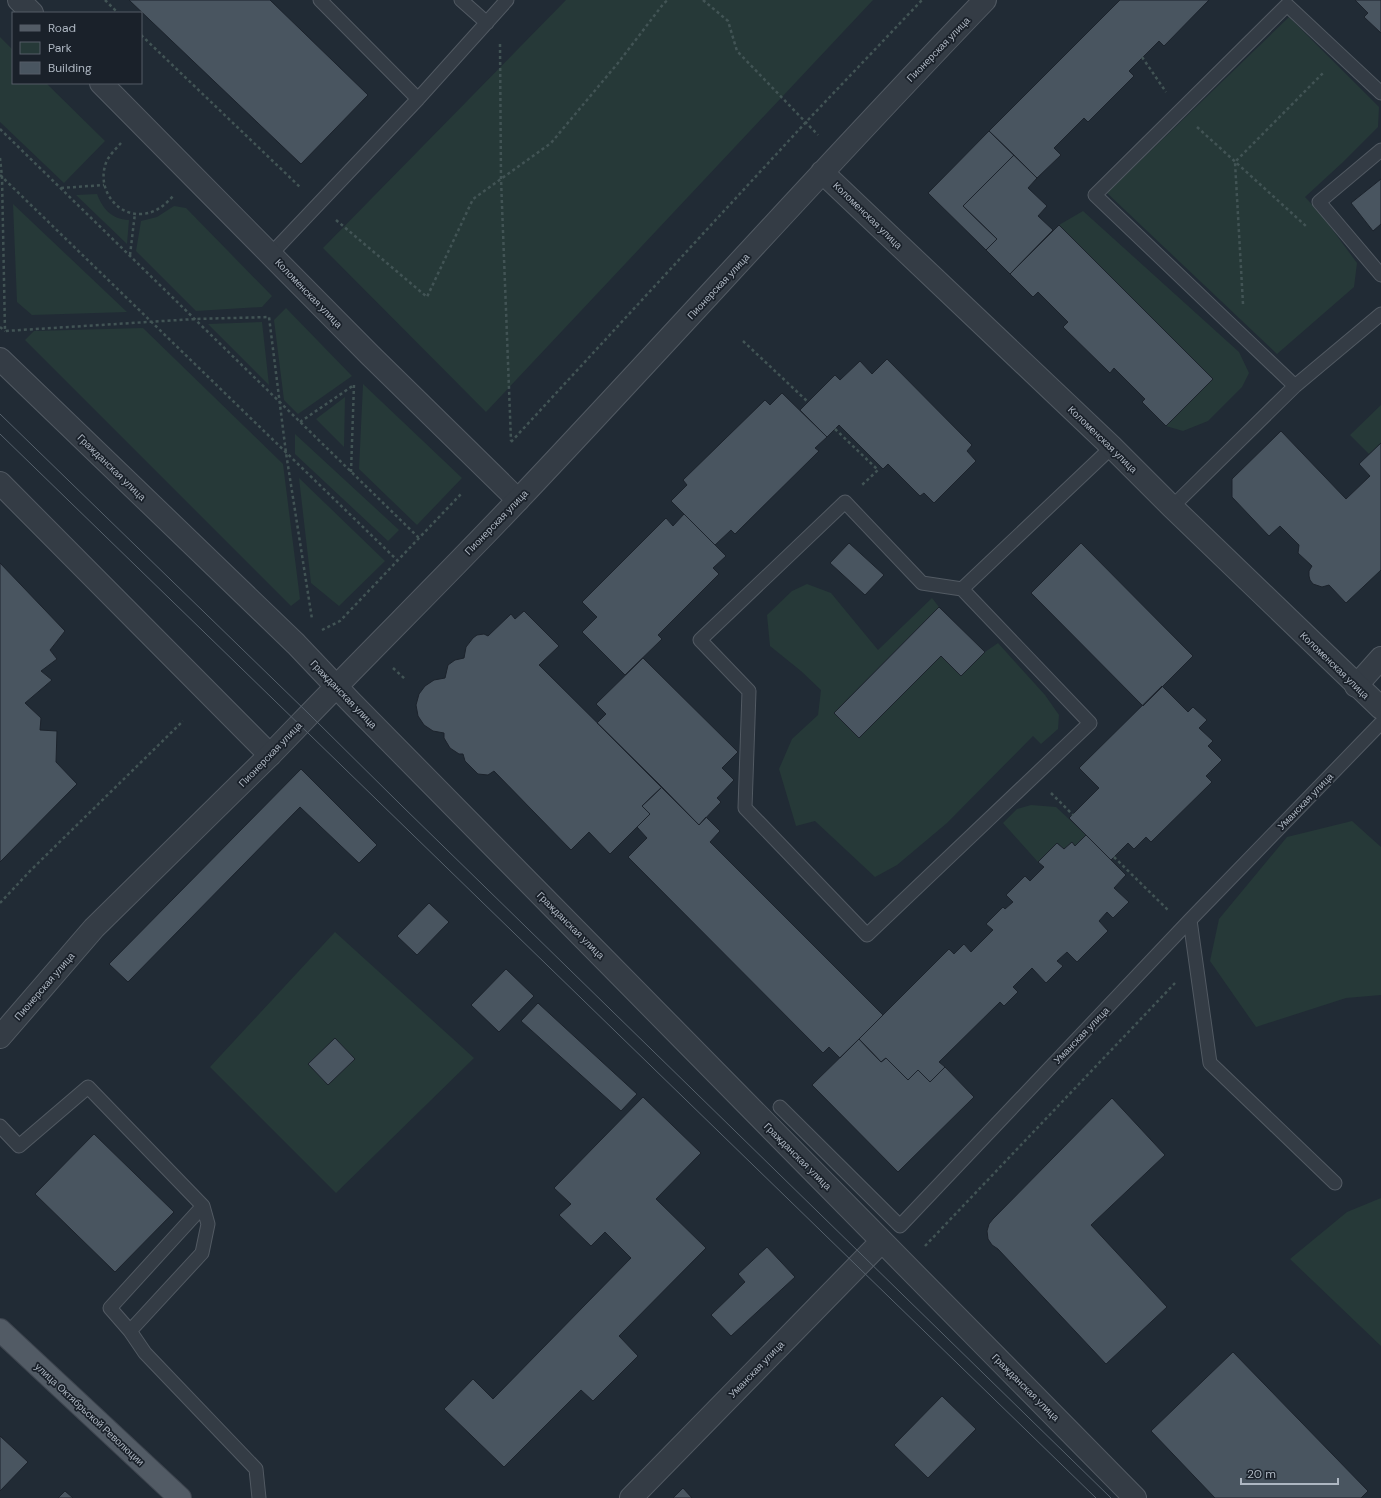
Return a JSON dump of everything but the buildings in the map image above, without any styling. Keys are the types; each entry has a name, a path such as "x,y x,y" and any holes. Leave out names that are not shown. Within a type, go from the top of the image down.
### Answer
{"main road":[{"name":"улица Октябрьской Революции","path":"0,1330 180,1498"}],"street":[{"path":"20,0 31,12"},
{"name":"Пионерская улица","path":"0,1037 94,928 270,755 518,500 838,154 985,0"},
{"name":"Коломенская улица","path":"102,84 370,355 518,500"},
{"name":"Коломенская улица","path":"822,172 1112,447 1356,686 1381,708"},
{"name":"Гражданская улица","path":"0,359 296,644 1135,1498"},
{"path":"0,483 270,755"},
{"path":"1356,686 1381,658"},
{"name":"Уманская улица","path":"631,1498 882,1241"}],"lane":[{"path":"320,0 418,99"},
{"path":"461,0 487,23"},
{"path":"271,254 418,99 504,4"},
{"path":"1296,386 1095,195 1287,5 1381,93"},
{"path":"1381,150 1319,202 1381,275"},
{"path":"1172,507 1296,386 1381,314"},
{"path":"962,589 1112,447"},
{"path":"845,502 922,583 962,589 1090,723 867,935 745,808 749,691 700,640 845,502"},
{"name":"Уманская улица","path":"780,1107 900,1226 1187,923 1381,723"},
{"path":"1187,923 1210,1063 1335,1183"},
{"path":"0,1126 19,1146 88,1087 203,1206 208,1224 202,1253 130,1331"},
{"path":"203,1206 110,1308 130,1331 145,1353 256,1469 260,1498"}],"path":[{"path":"105,0 117,12"},
{"path":"142,36 318,205 427,297 473,199 551,143 668,0"},
{"path":"702,0 728,21 737,51 838,154"},
{"path":"504,4 501,179 511,442 806,122 922,0"},
{"path":"1245,338 1235,162 1340,55"},
{"path":"1142,57 1180,111 1311,231"},
{"path":"140,122 112,153 105,165 103,179 104,185 106,193 115,205 128,212 142,214 156,210 168,202 192,174"},
{"path":"0,129 419,538"},
{"path":"0,158 5,331 195,319 269,317 286,453 313,626"},
{"path":"1,176 398,561"},
{"path":"61,188 104,185"},
{"path":"130,255 135,213"},
{"path":"743,341 808,402"},
{"path":"300,422 354,384 351,472"},
{"path":"835,429 878,470 845,502"},
{"path":"320,630 340,621 461,494"},
{"path":"390,664 405,679"},
{"path":"0,903 30,870 183,721"},
{"path":"1034,776 1073,815"},
{"path":"1114,857 1187,923"},
{"path":"906,1266 1180,978"}],"green space":[{"path":"566,0 873,0 486,412 323,248"},
{"path":"1289,17 1379,107 1378,127 1305,197 1321,214 1357,263 1354,287 1277,354 1107,193"},
{"path":"0,37 12,49 12,84 47,84 105,141 64,183 0,122"},
{"path":"97,194 108,212 117,218 129,220 127,244 76,195"},
{"path":"13,204 127,312 32,315 17,302"},
{"path":"174,206 186,208 272,296 262,307 196,311 136,251 141,221 157,217"},
{"path":"1083,211 1239,352 1249,373 1242,387 1208,421 1183,431 1166,426 1213,379 1059,225"},
{"path":"286,308 352,376 298,414 284,400 274,320"},
{"path":"262,322 269,385 208,324"},
{"path":"143,328 283,464 300,599 291,606 25,340 34,331"},
{"path":"363,384 462,478 417,525 359,469"},
{"path":"345,397 344,447 316,419"},
{"path":"1381,405 1381,443 1369,454 1350,435"},
{"path":"295,434 399,530 388,541 295,454"},
{"path":"299,478 385,561 339,606 311,583"},
{"path":"807,584 831,593 878,650 932,598 939,607 834,713 941,656 985,652 998,643 1045,695 1059,715 1058,729 1041,744 1033,736 947,823 897,865 875,877 815,821 796,826 779,769 792,739 818,715 821,690 801,671 770,646 767,615 792,591"},
{"path":"1031,805 1056,807 1086,835 1075,846 1072,842 1064,849 1057,843 1038,862 1003,823 1017,809"},
{"path":"1352,821 1381,847 1381,995 1346,998 1256,1027 1210,961 1219,919 1287,837"},
{"path":"335,932 474,1058 336,1193 210,1067"},
{"path":"1381,1198 1381,1346 1290,1259 1347,1212"}],"tram line":[{"path":"0,414 1111,1498"},
{"path":"0,434 1096,1498"}]}
